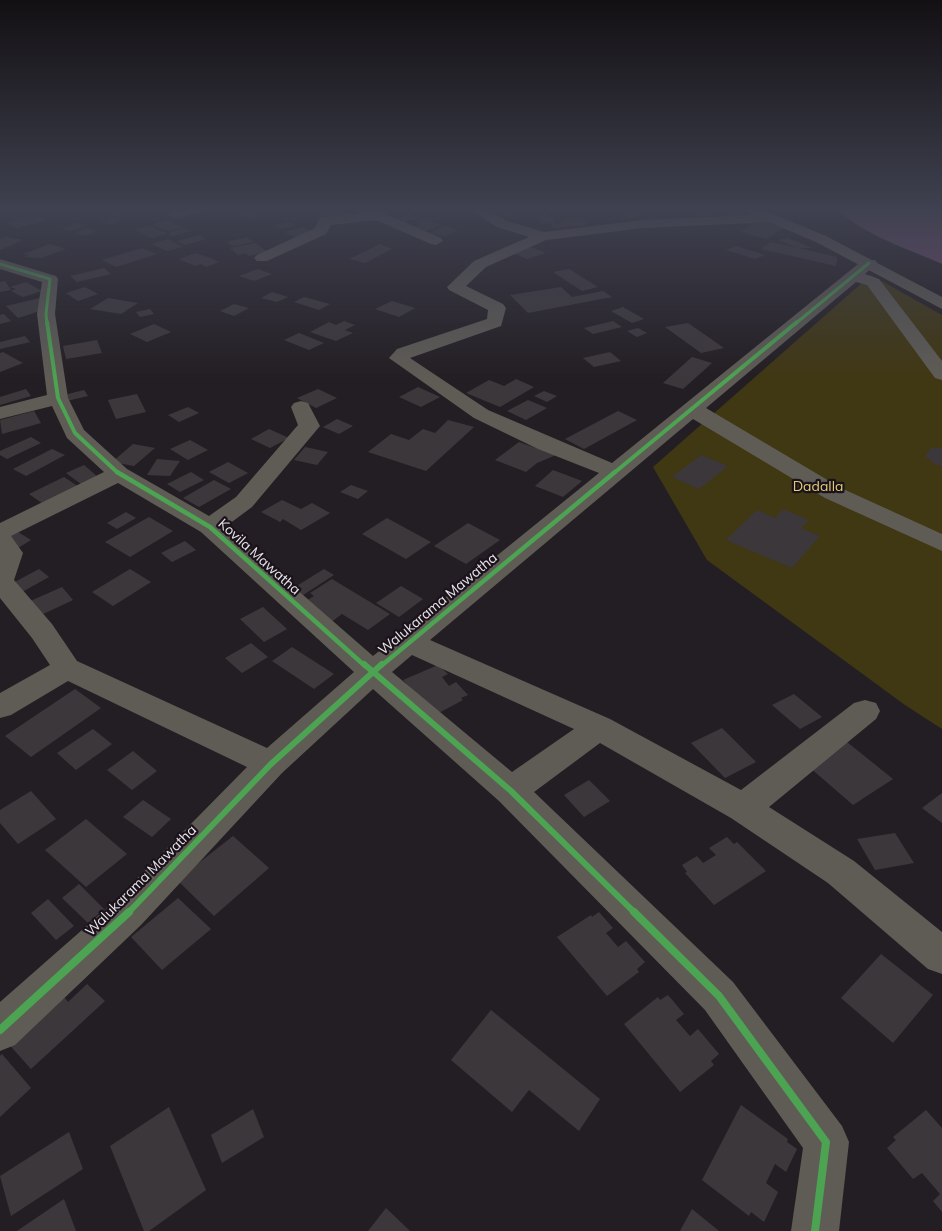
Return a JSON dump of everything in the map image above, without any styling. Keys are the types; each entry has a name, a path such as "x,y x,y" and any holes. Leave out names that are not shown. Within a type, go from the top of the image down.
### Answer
{"main road":[{"name":"Kovila Mawatha","path":"1,264 50,279 46,314 58,398 75,433 119,474 210,527 321,628 511,791 719,996 826,1142 815,1231"},
{"path":"480,264 455,287 497,308 494,322 404,353 398,358 481,414 546,444 616,472"},
{"path":"853,264 942,304"},
{"path":"861,269 942,374"},
{"name":"Walukarama Mawatha","path":"0,1030 128,913 271,764 373,672 861,269"},
{"path":"0,413 58,398"},
{"path":"210,527 244,502 309,426 301,407"},
{"path":"692,409 833,493 942,543"},
{"path":"0,532 119,474"},
{"path":"0,538 10,552 0,581 42,631 67,668 271,764"},
{"path":"409,642 600,727 743,808 841,872 942,956"},
{"path":"0,707 67,668"},
{"path":"743,808 865,711"},
{"path":"511,791 600,727"}],"green space":[{"name":"Dadalla","path":"871,275 942,315 942,729 905,705 707,560 653,467"}],"building":[{"path":"111,264 124,264 116,267"},
{"path":"104,268 111,274 77,282 70,276"},
{"path":"258,269 272,274 254,281 239,276"},
{"path":"569,269 598,287 582,291 553,272"},
{"path":"5,281 11,290 0,292 0,282"},
{"path":"26,282 42,291 23,297 11,291 16,289 10,287"},
{"path":"85,287 98,294 78,301 66,293"},
{"path":"561,287 572,297 603,291 612,297 528,313 510,295"},
{"path":"272,292 288,297 277,302 261,298"},
{"path":"304,297 330,304 319,310 294,302"},
{"path":"40,298 45,303 38,305 43,310 18,318 6,306"},
{"path":"108,298 138,303 121,314 90,309"},
{"path":"392,301 415,308 399,317 375,309"},
{"path":"234,304 249,308 234,316 220,311"},
{"path":"623,307 644,319 632,323 611,311"},
{"path":"150,309 154,314 140,317 136,312"},
{"path":"4,314 11,321 0,324 0,315"},
{"path":"344,321 355,325 345,330 353,333 336,341 310,332 329,322 336,325"},
{"path":"613,321 622,327 593,334 584,328"},
{"path":"688,323 724,348 701,353 665,327"},
{"path":"154,324 171,332 147,342 130,334"},
{"path":"638,328 647,333 637,337 627,331"},
{"path":"299,333 324,343 309,350 284,340"},
{"path":"25,336 30,342 0,349 0,342"},
{"path":"97,340 102,353 66,359 63,346"},
{"path":"3,352 23,363 0,372 0,353"},
{"path":"610,352 621,361 594,367 583,358"},
{"path":"692,357 712,363 683,389 663,383"},
{"path":"516,379 534,387 500,407 466,393 489,380 504,386"},
{"path":"418,387 440,397 421,407 399,397"},
{"path":"26,389 31,396 0,405 0,397"},
{"path":"318,389 337,398 316,408 297,398"},
{"path":"84,390 88,396 67,401 64,395"},
{"path":"544,391 557,396 547,402 534,396"},
{"path":"137,394 146,412 116,419 108,400"},
{"path":"528,400 547,408 526,420 507,411"},
{"path":"188,407 199,413 179,422 168,415"},
{"path":"34,411 41,423 2,434 0,420"},
{"path":"618,411 637,420 584,449 565,439"},
{"path":"337,419 353,426 339,434 323,427"},
{"path":"448,420 474,427 426,471 368,452 391,434 409,440 423,429 435,433"},
{"path":"269,429 289,438 270,448 251,439"},
{"path":"31,437 41,443 7,459 0,455 0,451"},
{"path":"190,440 208,450 188,460 170,449"},
{"path":"519,442 556,455 537,463 526,472 495,460"},
{"path":"133,444 155,448 134,466 112,462"},
{"path":"305,447 328,452 317,465 294,460"},
{"path":"931,448 942,448 942,466 936,465 925,456"},
{"path":"52,449 65,455 26,476 13,469"},
{"path":"701,455 728,466 699,489 672,477"},
{"path":"157,459 180,461 170,476 147,475"},
{"path":"228,462 248,473 229,483 209,472"},
{"path":"84,465 98,477 81,484 66,473"},
{"path":"553,470 582,481 563,497 535,486"},
{"path":"191,472 204,480 180,492 167,484"},
{"path":"64,477 82,489 46,506 29,494"},
{"path":"214,480 231,489 199,507 183,498"},
{"path":"351,485 368,491 358,499 340,492"},
{"path":"282,500 301,509 312,503 330,513 301,530 283,519 280,522 261,512"},
{"path":"783,509 809,520 801,528 820,536 792,568 726,540 757,510 775,518"},
{"path":"126,512 136,518 117,529 107,523"},
{"path":"149,517 173,531 130,557 105,542"},
{"path":"387,518 431,542 406,559 362,534"},
{"path":"468,523 500,540 466,564 434,546"},
{"path":"18,532 31,540 18,548 4,539"},
{"path":"185,541 196,550 172,562 161,553"},
{"path":"39,569 49,577 22,592 11,584"},
{"path":"130,569 151,582 113,606 92,592"},
{"path":"324,569 334,575 297,599 287,592"},
{"path":"332,579 390,614 368,630 342,614 330,623 301,604 314,596 310,593"},
{"path":"401,586 423,599 399,617 376,603"},
{"path":"62,587 73,600 39,616 28,602"},
{"path":"263,607 287,629 264,642 240,619"},
{"path":"251,643 268,657 242,673 225,658"},
{"path":"292,647 334,674 314,689 272,661"},
{"path":"438,665 448,674 442,677 449,686 456,682 468,695 461,698 463,700 435,715 403,680"},
{"path":"75,689 101,708 31,757 5,736"},
{"path":"794,694 822,717 800,729 772,705"},
{"path":"722,728 756,762 725,778 691,743"},
{"path":"93,729 112,744 76,770 57,753"},
{"path":"847,742 893,779 853,805 808,766"},
{"path":"133,751 157,771 132,790 107,770"},
{"path":"589,780 610,801 584,817 564,795"},
{"path":"31,791 56,819 18,844 0,823 0,810"},
{"path":"942,793 942,823 922,808"},
{"path":"143,800 171,819 152,837 123,817"},
{"path":"86,819 127,854 86,887 45,850"},
{"path":"895,833 914,863 875,870 857,839"},
{"path":"233,836 269,868 214,916 177,880"},
{"path":"727,837 734,844 737,842 766,871 714,905 685,873 687,872 682,865 697,856 703,863 716,855 709,848"},
{"path":"79,884 104,909 88,923 62,898"},
{"path":"178,898 211,929 162,970 131,937"},
{"path":"48,899 74,926 56,940 31,913"},
{"path":"599,912 613,928 606,933 618,947 626,941 645,962 637,969 639,972 607,996 557,937 591,915 592,917"},
{"path":"881,954 933,995 893,1043 841,998"},
{"path":"87,984 105,1001 31,1069 5,1040 60,992 68,1002"},
{"path":"668,995 684,1014 676,1020 690,1036 698,1029 719,1054 711,1061 714,1065 680,1092 624,1024 658,997 660,1000"},
{"path":"491,1010 600,1099 579,1131 529,1090 512,1112 451,1060"},
{"path":"2,1054 31,1088 0,1117 0,1056"},
{"path":"741,1105 788,1139 787,1142 797,1149 786,1172 775,1164 766,1183 778,1192 764,1222 751,1212 749,1216 702,1180"},
{"path":"169,1107 206,1190 149,1231 144,1231 110,1146"},
{"path":"253,1109 264,1137 222,1163 211,1135"},
{"path":"926,1110 942,1128 942,1212 933,1201 940,1194 922,1173 913,1179 887,1148 896,1140 893,1137"},
{"path":"69,1132 83,1169 11,1216 0,1176"},
{"path":"64,1199 76,1231 17,1231"},
{"path":"386,1208 410,1231 368,1231"},
{"path":"692,1209 719,1231 680,1231"}],"cycle path":[{"path":"1,264 50,279 46,314 58,398 75,433 119,474 210,527 321,628 511,791 719,996 826,1142 815,1231"},
{"path":"0,1030 128,913 271,764 373,672 867,264"}]}
